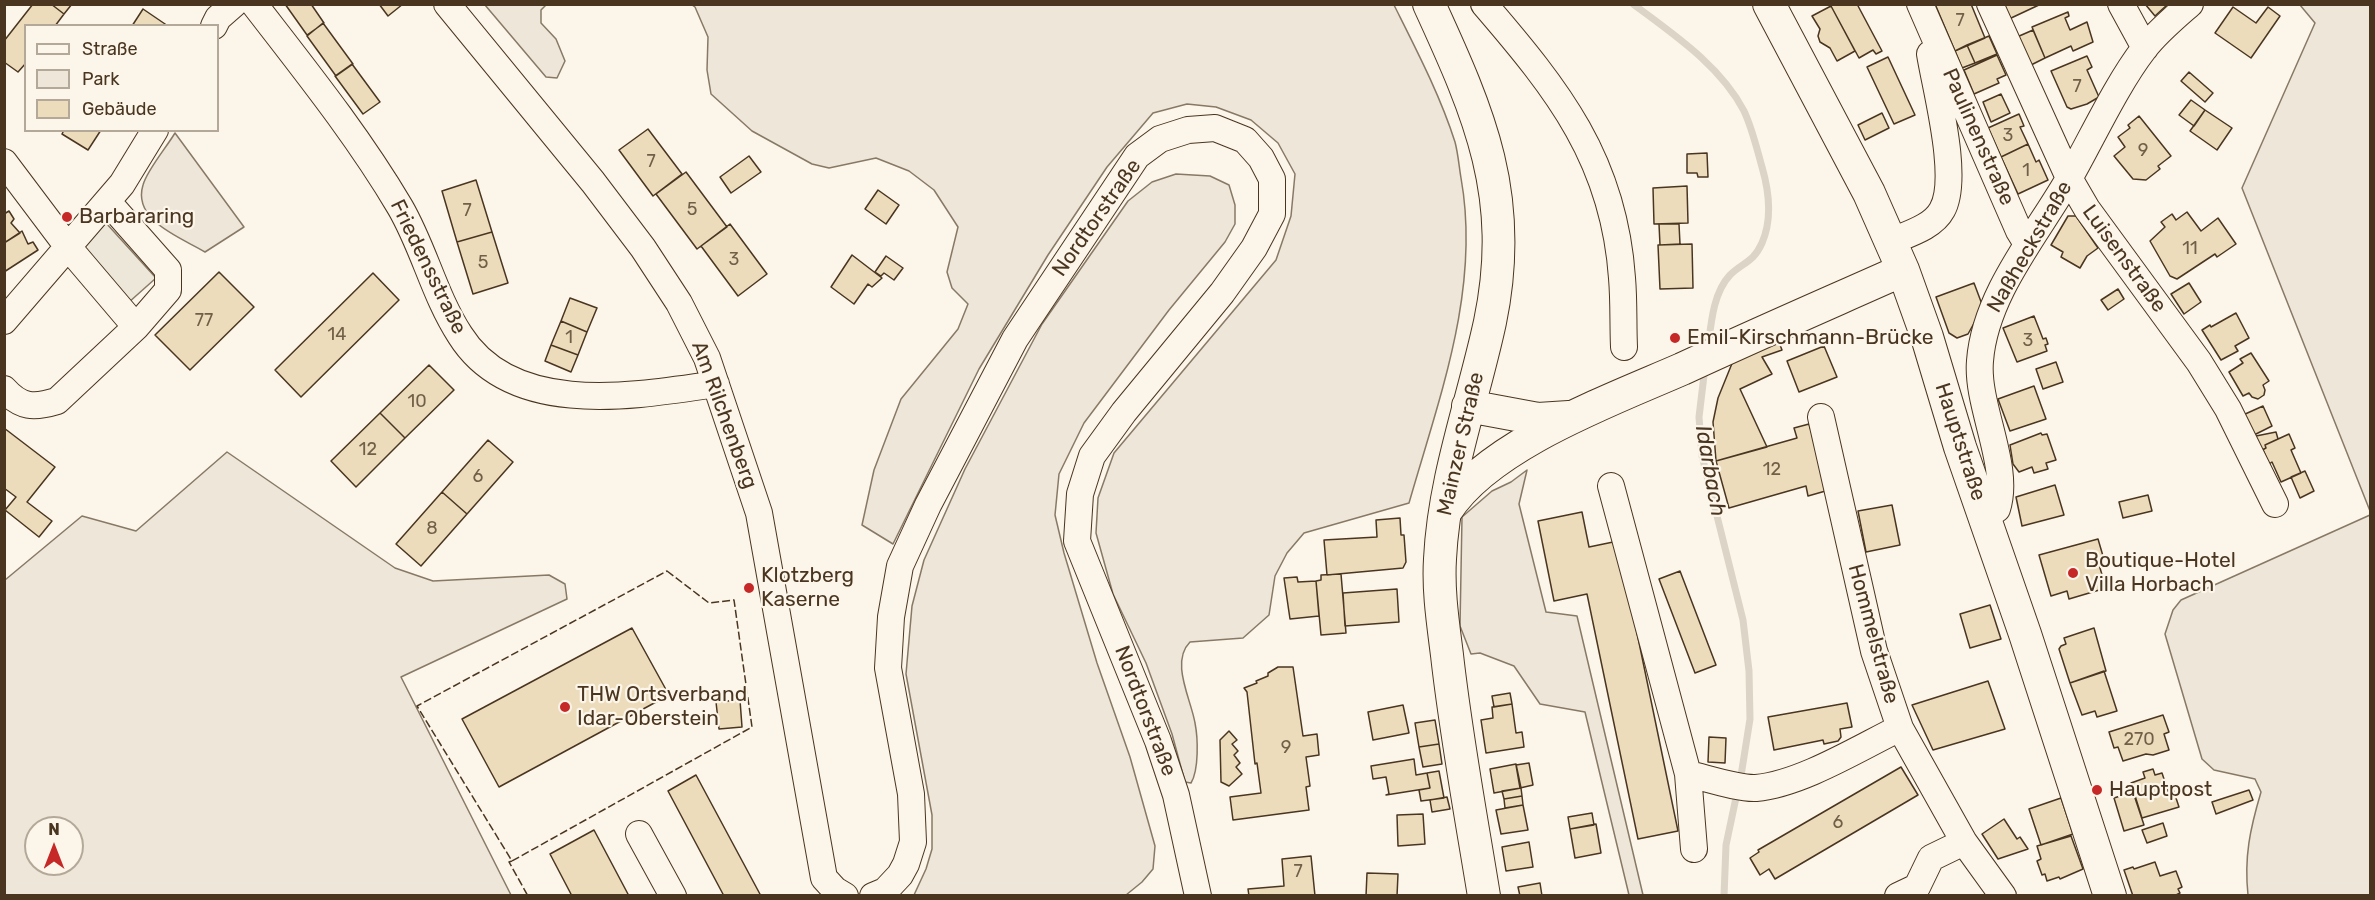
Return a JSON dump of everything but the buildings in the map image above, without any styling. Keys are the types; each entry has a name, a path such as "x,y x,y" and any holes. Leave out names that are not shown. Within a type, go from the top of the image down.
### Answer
{"main road":[{"name":"Mainzer Straße","path":"1429,4 1464,82 1482,130 1498,214 1499,249 1495,294 1451,473 1440,554 1440,594 1478,894"},
{"name":"Hauptstraße","path":"1769,4 1869,194 1903,270 2110,896"},
{"path":"1445,514 1465,486 1519,446 1584,412 1903,270"},
{"path":"1519,446 1507,447 1483,436 1470,418 1468,406 1538,419 1565,418 1584,412"}],"street":[{"name":"Friedensstraße","path":"254,4 357,141 386,184 415,237 439,295 460,336 486,364 520,385 563,393 632,395 716,384"},
{"name":"Am Rilchenberg","path":"447,4 593,182 643,248 680,303 707,358 759,513 824,878 842,895"},
{"path":"1484,4 1550,84 1575,122 1593,159 1607,197 1616,233 1622,277 1624,347"},
{"name":"Paulinenstraße","path":"1920,4 2019,231 2027,244"},
{"name":"Luisenstraße","path":"1990,4 2069,178 2087,209 2199,362 2232,417 2275,504"},
{"path":"2121,4 2145,48"},
{"name":"Naßheckstraße","path":"1983,516 1997,509 2000,488 1980,377 1982,344 1993,307 2027,244 2069,178 2145,48 2190,4"},
{"name":"Paulinenstraße","path":"1892,242 1932,222 1943,210 1949,185 1948,154 1930,53 1930,30"},
{"name":"Nordtorstraße","path":"873,896 885,891 900,875 913,842 911,794 888,668 891,617 900,566 928,505 1015,339 1137,156 1160,139 1188,130 1215,128 1245,140 1261,158 1272,179 1272,214 1254,248 1222,293 1124,412 1092,456 1080,494 1077,541 1158,741 1176,795 1194,893"},
{"path":"4,321 108,202 122,184 154,132"},
{"path":"4,162 68,248 136,327"},
{"path":"4,389 15,401 24,404 40,406 57,401 136,327 168,290 168,270 108,202"},
{"name":"Hommelstraße","path":"1821,417 1874,651 1900,728 1964,842 2003,896"},
{"path":"1611,486 1688,774 1694,849"},
{"path":"1688,774 1754,788 1774,785 1801,776 1900,728"},
{"path":"639,834 673,896"},
{"path":"1898,896 1917,887 1931,858 1964,842"}],"green space":[{"path":"485,5 546,5 541,10 541,23 556,39 565,61 557,78 546,77"},
{"path":"692,5 1394,5 1442,107 1458,155 1466,220 1466,261 1454,343 1444,383 1409,503 1304,533 1287,553 1275,576 1269,615 1243,638 1190,642 1184,650 1182,670 1197,737 1197,762 1191,783 1185,782 1172,734 1146,663 1113,594 1096,533 1098,498 1114,453 1276,260 1291,216 1295,174 1278,143 1251,120 1216,107 1187,104 1153,113 1107,167 1048,255 979,369 893,544 862,525 874,470 901,399 958,329 968,304 952,288 947,272 958,227 934,190 909,171 876,158 829,168 812,164 752,131 711,94 707,70 708,37"},
{"path":"2300,5 2370,5 2370,511 2242,188 2315,23"},
{"path":"175,133 244,227 205,252 161,227 145,209 142,198 143,185 148,173"},
{"path":"1176,174 1210,176 1229,185 1235,205 1235,224 1225,242 1169,310 1084,423 1059,474 1055,515 1097,663 1130,757 1155,846 1153,869 1126,895 914,895 932,849 932,815 906,674 912,606 924,560 965,469 1042,324 1128,201 1152,182"},
{"path":"227,452 395,568 433,581 549,575 565,584 567,599 401,677 511,895 5,895 5,580 82,516 136,531"},
{"path":"1527,470 1519,504 1546,612 1577,616 1643,895 1629,895 1585,712 1540,704 1514,666 1480,653 1471,654 1460,626 1462,517 1492,491 1511,482"},
{"path":"2370,515 2370,895 2248,895 2249,843 2261,792 2255,779 2214,770 2202,759 2165,634 2173,610 2181,600"}],"shaded area":[{"path":"106,223 156,278 128,303 78,248"}],"waterway":[{"name":"Idarbach","path":"1633,4 1695,52 1723,80 1744,111 1764,176 1768,196 1765,234 1755,255 1724,282 1716,300 1708,348"},
{"name":"Idarbach","path":"1705,367 1699,417 1702,456 1743,620 1749,671 1750,719 1740,782"},
{"name":"Idarbach","path":"1724,896 1726,845 1737,793"}],"fence":[{"path":"667,571 709,603 734,600 752,727 512,861 417,706 667,571"},
{"path":"512,861 509,862 528,896"}],"place":[{"name":"Barbararing","path":"67,217"},
{"name":"Emil-Kirschmann-Brücke","path":"1675,338"},
{"name":"Boutique-Hotel Villa Horbach","path":"2073,573"},
{"name":"Klotzberg Kaserne","path":"749,588"},
{"name":"THW Ortsverband Idar-Oberstein","path":"565,707"},
{"name":"Hauptpost","path":"2097,790"}]}
